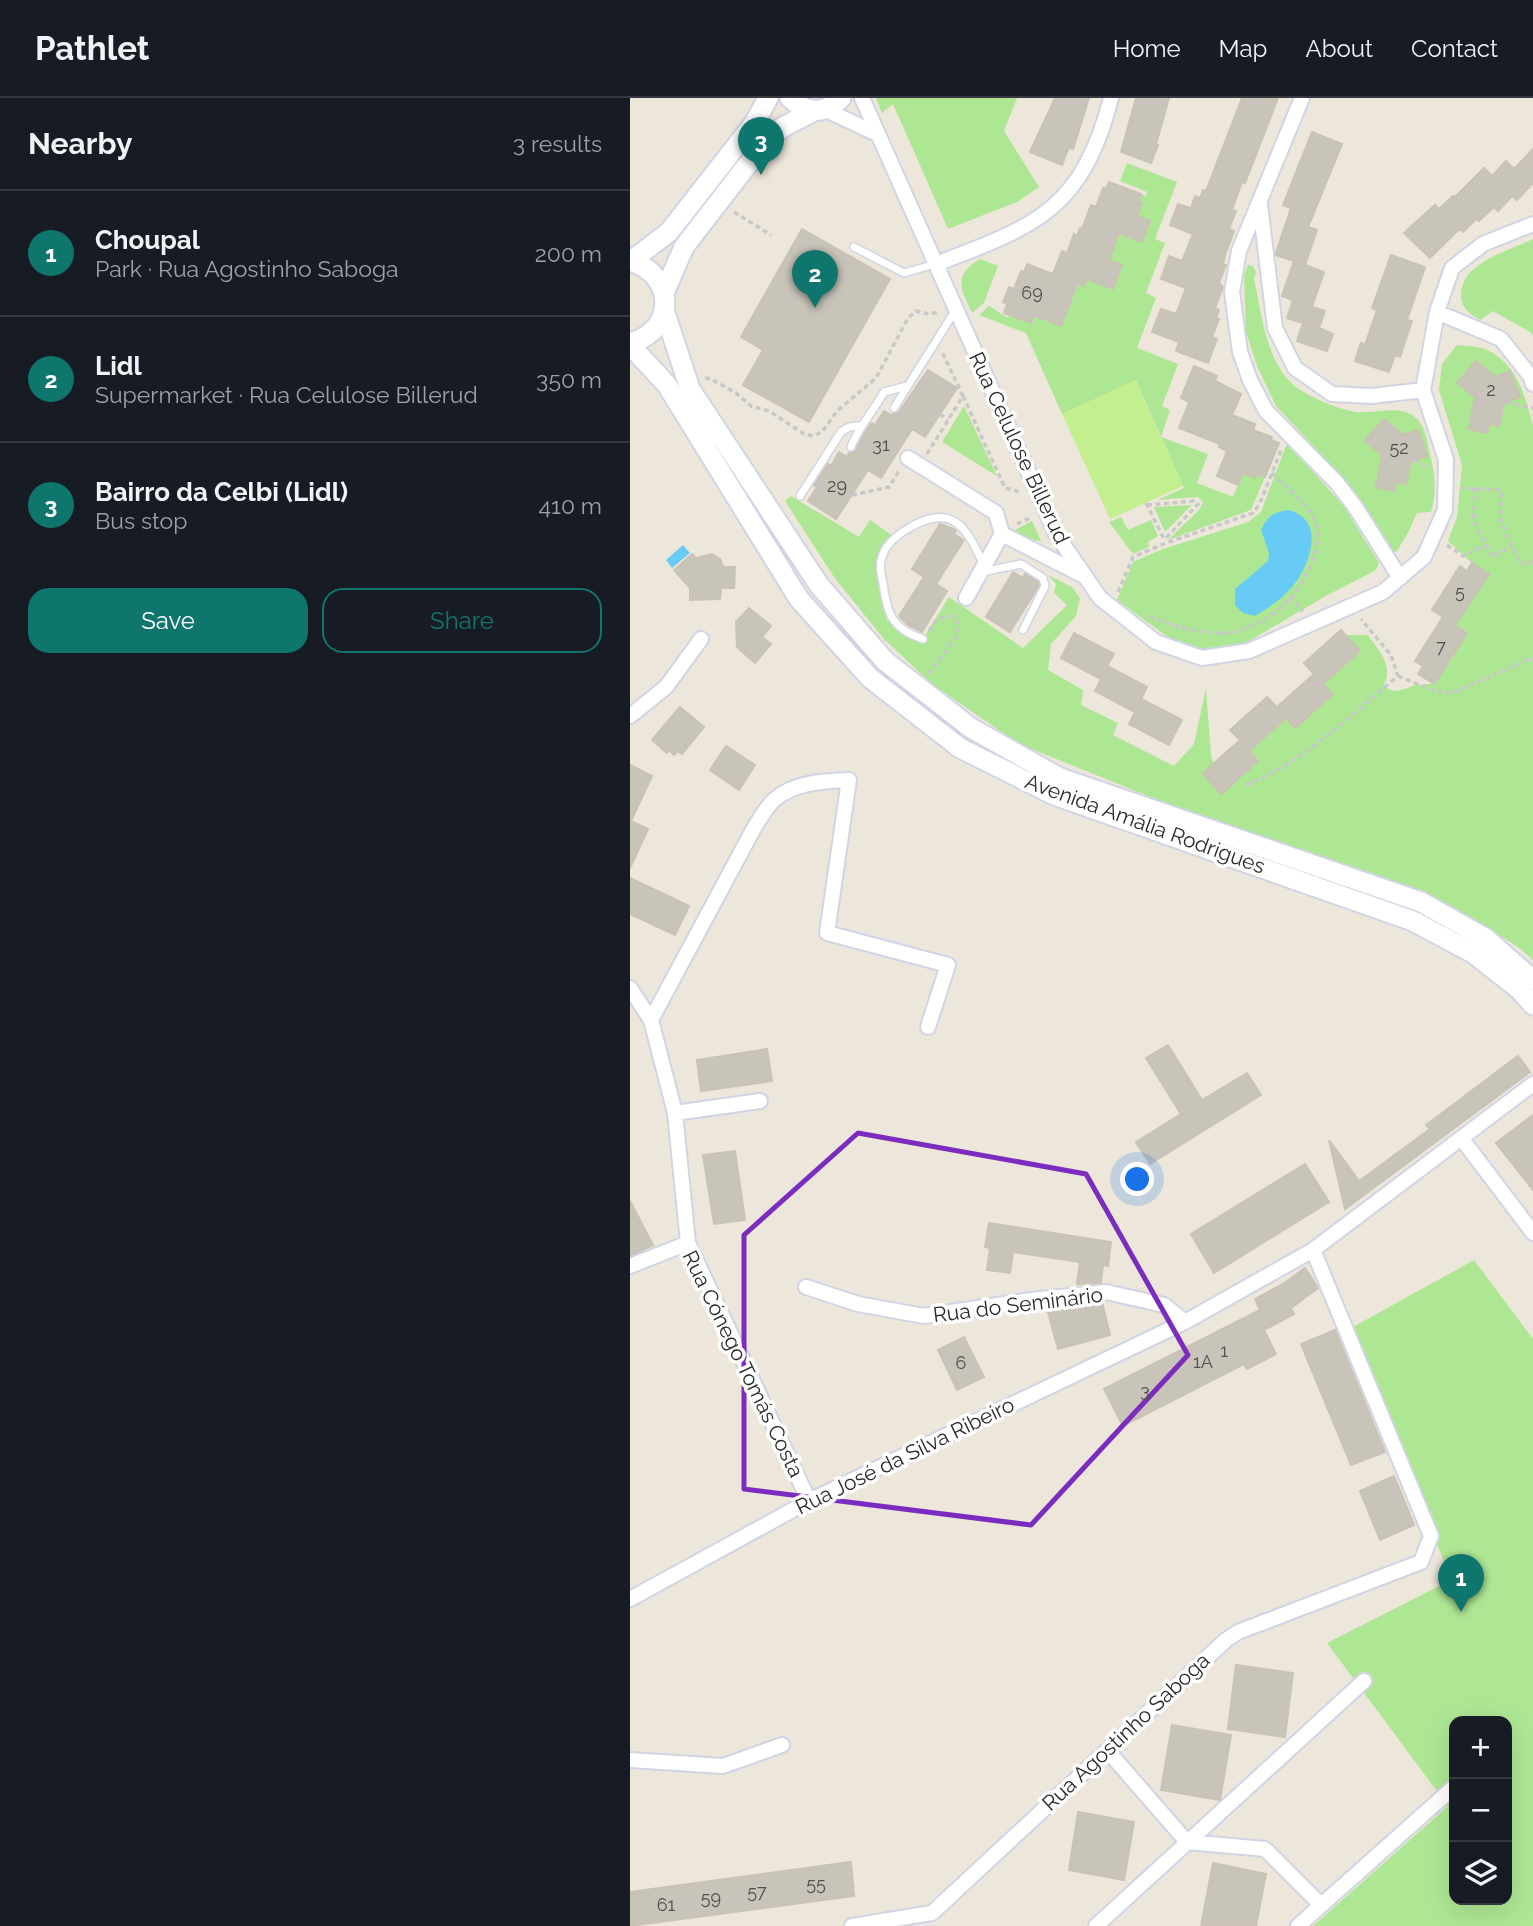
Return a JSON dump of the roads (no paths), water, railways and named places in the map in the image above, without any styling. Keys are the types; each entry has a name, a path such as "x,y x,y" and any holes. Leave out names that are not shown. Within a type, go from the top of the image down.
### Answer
{"main road":[{"path":"630,261 669,232 755,122 768,98"},
{"path":"790,98 819,111"},
{"path":"630,344 652,333 660,323 664,301 684,247 765,142 783,127 841,98"},
{"name":"Avenida Amália Rodrigues","path":"630,261 642,265 660,281 690,390 819,585 885,661 971,728 1060,778 1421,902 1485,937 1533,980"},
{"name":"Avenida Amália Rodrigues","path":"630,344 667,385 799,598 870,678 960,748 1054,795 1413,921 1473,953 1520,990 1533,1005"}],"street":[{"name":"Rua Celulose Billerud","path":"862,98 1056,534 1100,598 1156,642 1202,658 1249,651 1383,592 1424,557 1445,510 1446,460 1423,390 1437,312 1452,268 1483,244 1533,224"},
{"path":"936,264 1021,229 1060,202 1087,167 1111,98"},
{"path":"1302,98 1239,251 1232,292 1240,352 1266,411 1318,461 1343,491 1400,578"},
{"path":"819,111 877,134"},
{"path":"1260,203 1275,328 1295,368 1332,394 1372,396 1423,390"},
{"path":"1437,312 1501,339 1531,377 1533,384"},
{"path":"908,458 996,513 1008,530 1083,576"},
{"path":"963,603 1008,530"},
{"path":"630,716 666,687 701,639"},
{"path":"651,1020 754,828 774,800 793,789 821,781 849,780 827,933 948,965 928,1027"},
{"path":"630,988 651,1020 675,1113 688,1242"},
{"name":"Rua José da Silva Ribeiro","path":"630,1599 808,1501 1185,1322 1313,1250 1533,1084"},
{"path":"675,1113 760,1101"},
{"path":"1462,1139 1533,1233"},
{"name":"Rua Cónego Tomás Costa","path":"630,1266 688,1242 808,1501"},
{"name":"Rua Agostinho Saboga","path":"852,1926 932,1913 1107,1749 1238,1632 1421,1562 1431,1536 1313,1250"},
{"name":"Rua do Seminário","path":"806,1287 858,1304 924,1316 1106,1292 1164,1305 1185,1322"},
{"path":"1096,1926 1364,1681"},
{"path":"630,1760 723,1766 782,1745"},
{"path":"1107,1749 1187,1842 1265,1849 1321,1905"},
{"path":"1298,1926 1449,1791"}],"lane":[{"path":"854,247 904,273 936,264"},
{"path":"894,408 956,310"},
{"path":"800,496 841,432 867,420 884,392 908,386"},
{"path":"851,447 859,426"},
{"path":"923,639 906,633 887,611 881,572 882,556 898,534 925,518 944,516 954,520 971,537 982,569 1021,564 1043,578 1045,586 1023,630"}],"water":[{"path":"1288,510 1300,515 1311,532 1305,566 1293,586 1276,602 1255,616 1243,613 1235,605 1235,589 1268,561 1269,553 1261,530 1271,516"},
{"path":"683,545 690,553 672,568 666,560"}],"place":[{"name":"Bairro da Celbi (Lidl)","path":"761,175"},
{"name":"Lidl","path":"815,308"},
{"name":"Choupal","path":"1461,1612"}]}
